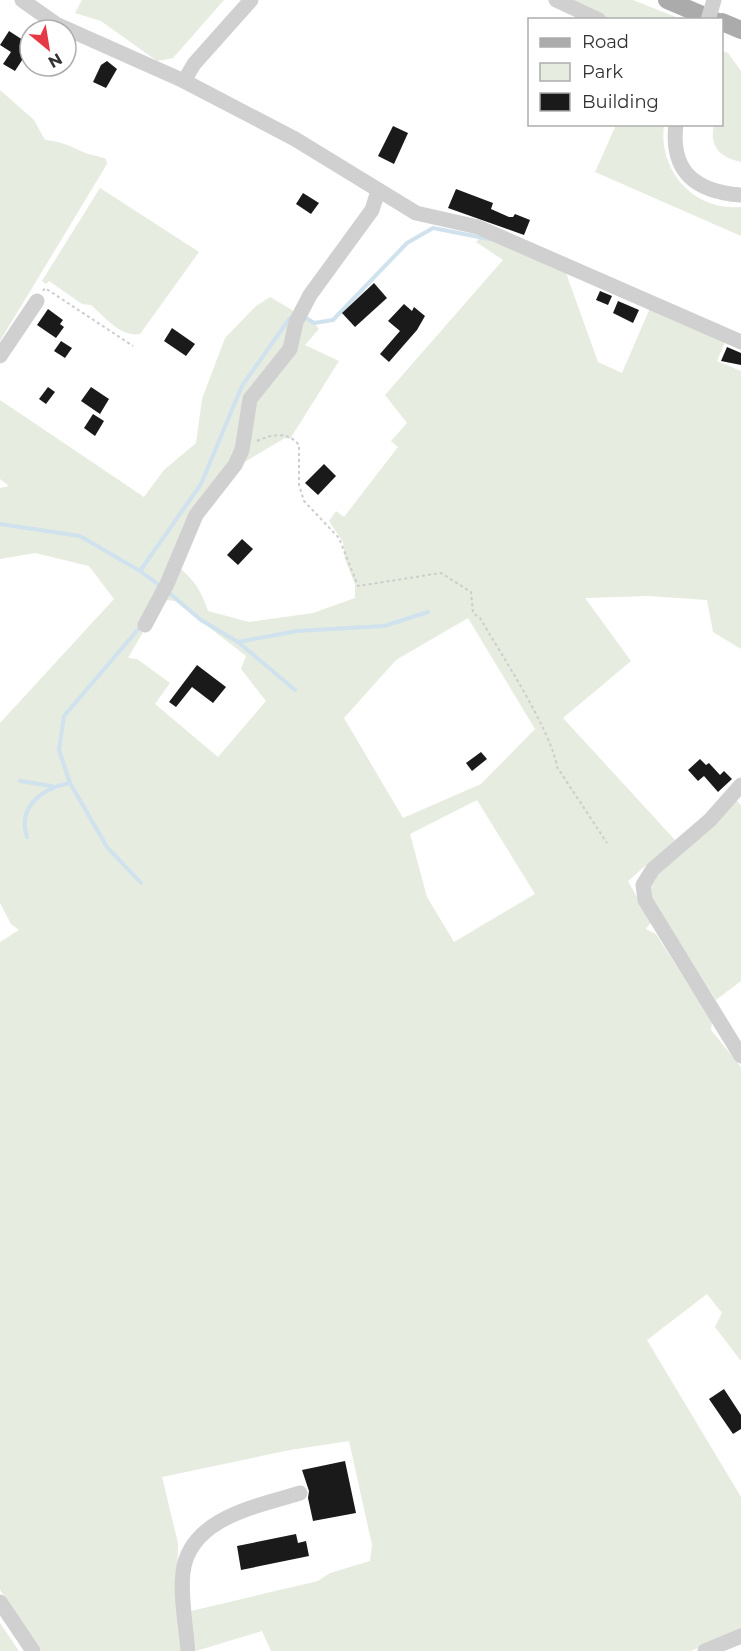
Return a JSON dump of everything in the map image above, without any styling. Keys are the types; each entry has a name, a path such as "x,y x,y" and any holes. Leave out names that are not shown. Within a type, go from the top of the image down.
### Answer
{"main road":[{"path":"667,0 709,18"},
{"path":"723,22 740,30"}],"street":[{"path":"22,0 56,24 184,81 294,139 416,213 478,227 741,342"},
{"path":"184,81 194,64 251,0"},
{"path":"556,0 595,18"},
{"path":"709,18 714,0"},
{"path":"676,126 675,150 686,174 705,188 741,195"},
{"path":"145,625 165,589 196,515 235,465 242,450 250,399 290,349 298,315 372,210 378,191"},
{"path":"0,356 37,301"},
{"path":"741,785 710,820 653,869 643,885 645,900 741,1056"},
{"path":"188,1651 183,1570 193,1548 222,1518 300,1493"},
{"path":"0,1602 33,1651"},
{"path":"705,1651 741,1636"}],"path":[{"path":"37,301 45,288 133,346"},
{"path":"242,450 275,434 288,435 296,442 299,446 299,485 304,501 339,538 358,586 441,573 456,580 471,592 473,613 480,618 541,726 555,756 557,767 607,843"}],"green space":[{"path":"82,0 224,0 173,58 157,61 101,21 75,13"},
{"path":"566,0 633,0 678,18 606,18"},
{"path":"723,51 728,53 741,71 741,162 727,157 718,150 713,133 714,126 723,126"},
{"path":"0,90 34,120 45,140 106,159 107,164 0,341"},
{"path":"616,126 664,126 664,142 673,172 694,195 708,202 741,207 741,236 595,172"},
{"path":"100,188 199,252 140,334 126,333 91,305 82,304 49,281 46,284 42,281"},
{"path":"485,233 566,273 598,362 622,373 650,308 725,342 717,361 741,371 741,649 713,632 707,600 648,596 585,598 631,661 563,718 675,840 628,881 651,922 646,929 656,934 712,1022 711,1030 741,1067 741,1361 715,1327 722,1313 707,1294 647,1340 741,1497 741,1630 691,1651 271,1651 262,1631 196,1651 191,1611 318,1581 330,1573 370,1561 372,1545 349,1441 290,1450 162,1477 178,1543 177,1591 184,1651 41,1651 0,1590 0,942 19,930 11,924 0,903 0,723 114,599 89,566 35,553 0,559 0,488 9,486 0,479 0,400 144,497 164,470 196,443 202,399 225,338 256,306 270,297 314,323 319,329 305,345 339,361 290,439 285,438 219,477 176,565 196,585 208,611 249,622 313,613 355,598 355,584 345,559 343,542 329,521 336,511 344,517 398,447 391,441 407,423 385,395 503,260 476,242","holes":["166,600 175,601 246,656 241,669 266,701 218,757 155,704 170,683 137,659 128,658 147,625","468,618 535,729 481,784 403,818 344,718 396,660","477,800 535,894 454,942 427,897 410,834"]},
{"path":"734,798 741,805 741,981 716,1000 648,893 651,880"},
{"path":"0,1623 19,1651 0,1651"}],"building":[{"path":"9,31 18,37 18,66 15,71 3,64 11,52 0,45"},
{"path":"107,61 117,69 106,88 93,82 101,65"},
{"path":"393,126 408,133 394,164 378,156"},
{"path":"456,189 493,203 491,209 509,217 515,214 530,220 524,235 448,208"},
{"path":"303,193 319,203 311,214 296,204"},
{"path":"374,283 387,298 355,327 342,313"},
{"path":"600,291 612,296 608,305 596,300"},
{"path":"618,301 639,310 633,323 613,313"},
{"path":"404,304 412,311 414,307 425,316 417,330 389,362 380,354 400,331 388,321"},
{"path":"48,309 63,320 60,324 64,327 56,338 37,325"},
{"path":"172,328 195,344 186,356 164,341"},
{"path":"61,341 72,348 65,358 54,351"},
{"path":"727,347 741,353 741,365 721,361"},
{"path":"48,387 55,392 46,404 39,399"},
{"path":"91,387 109,399 100,414 81,401"},
{"path":"93,414 104,421 95,436 84,428"},
{"path":"324,464 336,476 318,495 305,483"},
{"path":"242,539 253,549 238,565 227,555"},
{"path":"197,665 226,687 213,703 192,687 176,707 169,702"},
{"path":"481,752 487,759 472,771 466,763"},
{"path":"700,759 706,765 709,763 720,775 724,771 732,779 718,792 704,776 698,781 688,770"},
{"path":"724,1389 741,1415 741,1429 733,1434 709,1399"},
{"path":"345,1461 356,1513 313,1521 308,1498 309,1491 302,1470"},
{"path":"296,1534 298,1543 306,1541 309,1556 241,1570 237,1546"}],"waterway":[{"path":"303,316 314,323 333,320 407,243 433,228 489,239"},
{"path":"162,587 140,571 201,484 242,386 289,319 293,317"},
{"path":"0,524 80,536 140,571"},
{"path":"167,591 201,620 238,642 297,631 384,626 428,612"},
{"path":"141,626 64,716 59,750 70,783 107,847 141,883"},
{"path":"238,642 295,690"},
{"path":"20,781 52,786"},
{"path":"27,837 26,816 35,800 50,789 70,783"}]}
